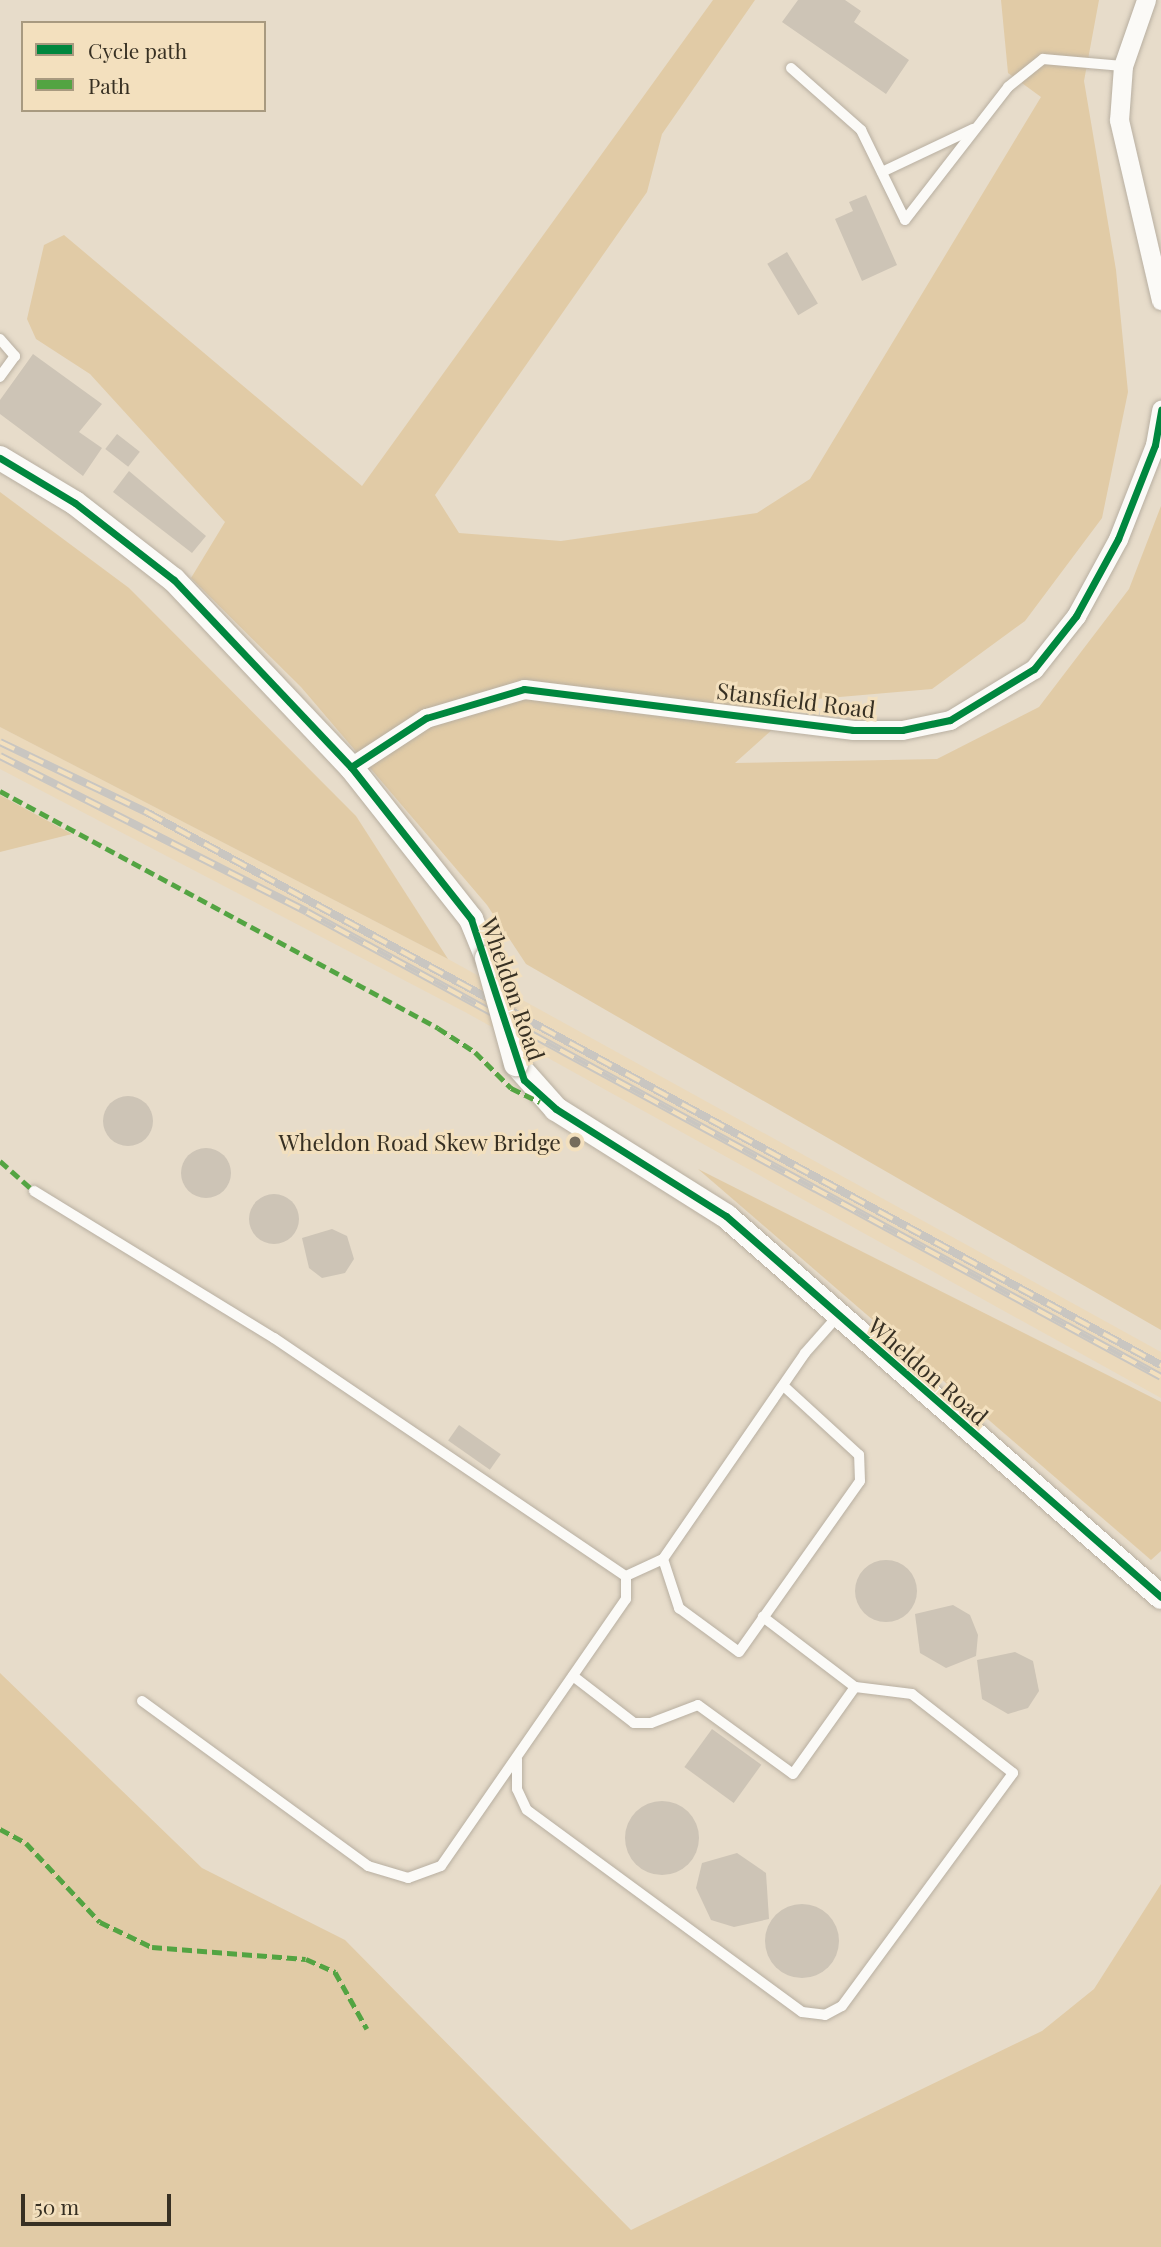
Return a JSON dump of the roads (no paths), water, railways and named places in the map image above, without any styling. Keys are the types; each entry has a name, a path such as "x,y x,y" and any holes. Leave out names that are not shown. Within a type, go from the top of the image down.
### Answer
{"street":[{"path":"1146,0 1123,66 1119,120 1161,300"},
{"name":"Stansfield Road","path":"351,767 426,718 524,689 853,730 902,730 950,720 1034,669 1076,615 1118,539 1155,445 1161,410"},
{"name":"Wheldon Road","path":"0,458 75,503 174,580 351,767 471,919 486,958 516,1064 556,1110 712,1204 837,1317 1160,1594"}],"lane":[{"path":"791,68 861,130 905,220 1008,87 1043,60 1123,66"},
{"path":"882,172 977,127"},
{"path":"0,340 15,356 0,377"},
{"path":"34,1191 274,1338 626,1576"},
{"path":"626,1576 663,1559 786,1388 805,1353 837,1317"},
{"path":"663,1559 679,1608 739,1652 849,1500 862,1466 859,1455 786,1388"},
{"path":"142,1701 368,1866 408,1878 441,1866 626,1599 626,1576"},
{"path":"517,1759 517,1789 527,1810 802,2012 825,2015 842,2006 1013,1773 912,1694 855,1687 763,1617"},
{"path":"573,1676 634,1723 651,1723 698,1705 793,1774 855,1687"}],"railway":[{"path":"0,742 148,813 1161,1365"},
{"path":"0,756 307,912 1161,1377"}],"place":[{"name":"Wheldon Road Skew Bridge","path":"575,1142"}]}
